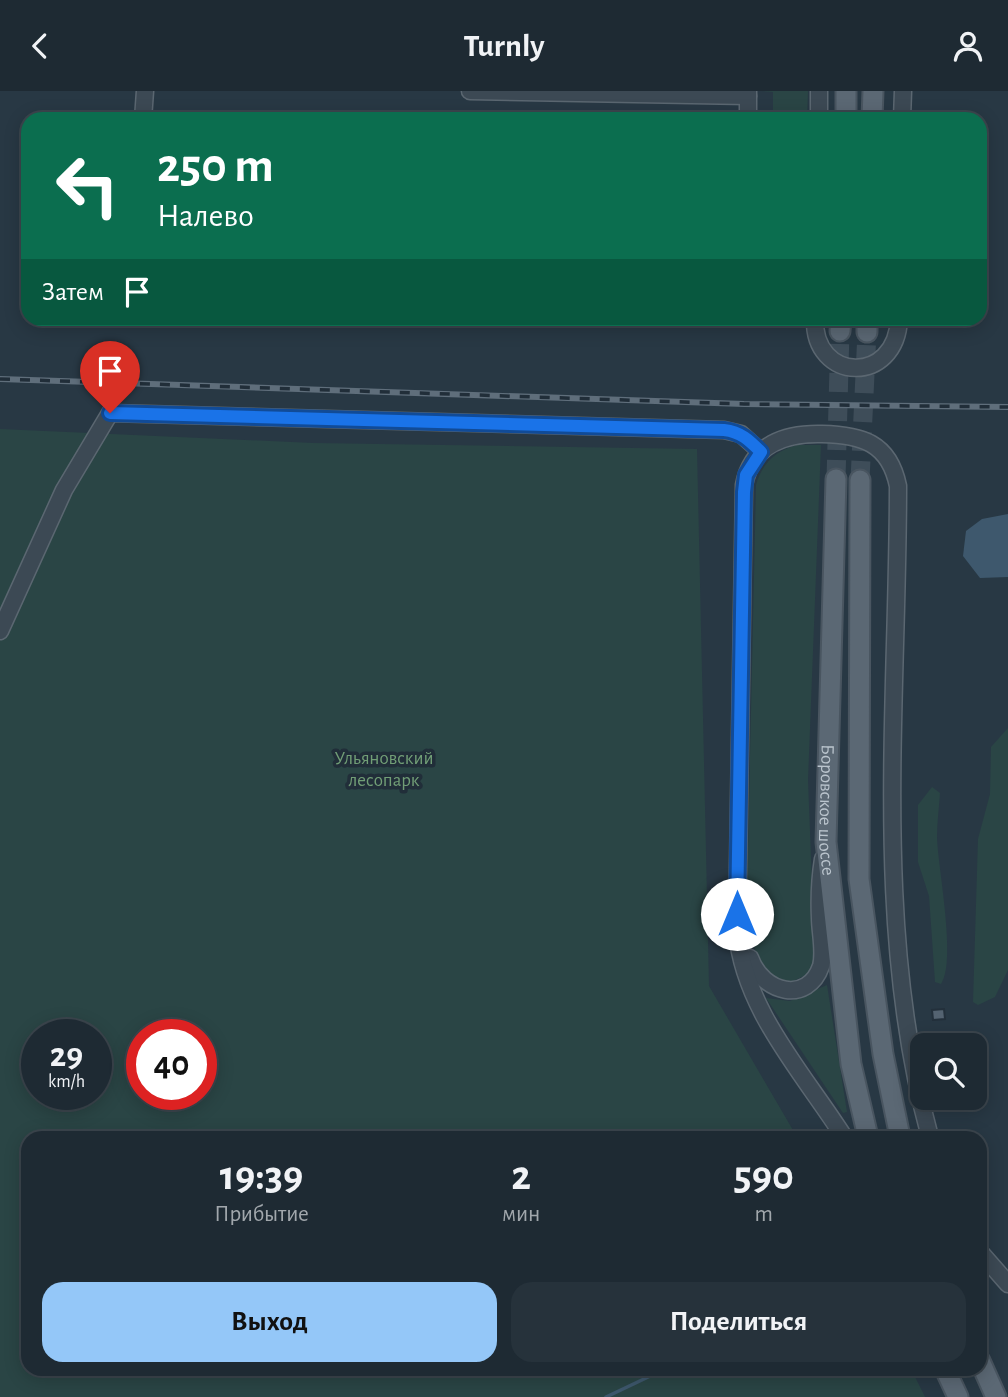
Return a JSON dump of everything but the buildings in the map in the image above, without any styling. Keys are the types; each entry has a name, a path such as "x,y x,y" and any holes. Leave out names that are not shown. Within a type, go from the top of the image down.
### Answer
{"main road":[{"path":"846,91 846,112"},
{"path":"872,112 873,91"},
{"name":"Боровское шоссе","path":"836,479 826,842 851,1064 867,1131"},
{"name":"Боровское шоссе","path":"860,480 859,879 883,1053 899,1131"},
{"path":"948,1376 958,1397"},
{"path":"987,1376 996,1397"}],"street":[{"path":"144,112 145,91"},
{"path":"470,91 748,93 748,112"},
{"path":"819,91 819,112"},
{"path":"902,112 903,91"},
{"path":"815,326 816,339 825,354 842,365 853,366 872,364 887,355 897,339 898,326"},
{"path":"0,631 64,490 110,413 724,430 741,434 761,452"},
{"path":"840,1131 755,997 739,950 737,914 744,492 746,475 761,452 776,440 792,435 849,435 866,440 890,463 896,478 893,891 905,1007 929,1131"},
{"path":"737,914 754,970 763,981 774,988 789,990 810,981 822,962 820,881 826,842"},
{"path":"987,1260 1008,1284"}],"green space":[{"path":"762,91 808,91 807,112 773,112 773,92"},
{"name":"Ульяновский лесопарк","path":"0,429 313,443 697,449 709,986 794,1131 21,1131 21,1376 914,1376 925,1397 0,1397"},
{"path":"798,445 821,445 808,780 815,961 806,975 789,983 773,978 762,965 754,948 748,905 748,848 756,485 762,470 771,459 783,450"},
{"path":"1008,728 1008,970 995,997 978,1005 973,1002 978,839 990,794 991,747"},
{"path":"932,787 940,793 937,837 947,936 945,973 941,984 935,982 929,896 918,862 918,805"},
{"path":"827,985 847,1112 843,1113 766,998 790,1001"}],"water":[{"path":"1008,514 1008,577 980,578 963,556 966,531 982,519"}],"waterway":[{"path":"606,1397 650,1376"}],"tunnel":[{"path":"836,479 840,331"},
{"path":"860,480 867,332"}],"railway":[{"path":"0,379 744,404 1008,407"}],"route":[{"path":"110,413 724,430 741,434 749,440 761,452 746,475 744,492 737,914"}]}
